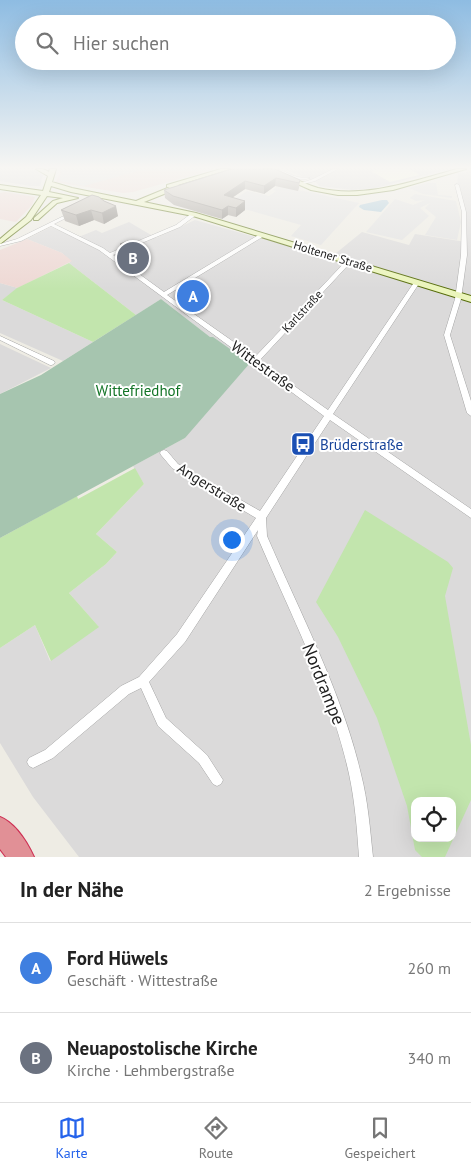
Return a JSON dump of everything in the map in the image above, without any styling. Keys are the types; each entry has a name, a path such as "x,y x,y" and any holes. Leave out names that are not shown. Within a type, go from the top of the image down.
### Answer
{"highway":[{"path":"0,829 20,857"}],"main road":[{"path":"0,243 27,222 38,209"},
{"path":"27,222 39,217 48,209"},
{"name":"Holtener Straße","path":"170,209 194,214"},
{"name":"Holtener Straße","path":"171,209 194,214 471,299"}],"street":[{"path":"0,243 14,242 79,209"},
{"path":"463,209 462,269 458,295 447,334 471,413"},
{"path":"109,255 178,226 194,214"},
{"name":"Wittestraße","path":"51,224 90,242 109,255 471,514"},
{"path":"464,225 471,226"},
{"path":"164,295 262,235"},
{"name":"Karlstraße","path":"255,361 349,261"},
{"path":"33,762 49,754 125,690 143,682 180,638 417,282"},
{"path":"0,338 52,362"},
{"name":"Angerstraße","path":"164,453 176,466 262,517"},
{"name":"Nordrampe","path":"262,517 262,536 336,713 350,754 361,800 366,857"},
{"path":"143,682 162,722 203,759 217,780"}],"shaded area":[{"path":"0,209 28,209 16,222 0,219"},
{"path":"245,209 354,209 321,245 291,236 301,225"},
{"path":"386,209 421,209 429,216 402,240 366,232"},
{"path":"426,209 458,209 461,222 457,240 425,235 436,217"},
{"path":"462,209 471,209 471,857 79,857 33,797 0,743 0,648 35,625 50,661 98,626 69,593 106,564 117,552 96,534 144,484 133,466 185,438 211,338 161,299 136,315 69,263 71,261 62,253 27,239 51,227 76,238 96,230 102,233 129,222 156,238 195,220 330,258 362,232 409,245 415,234 466,242 466,225"},
{"path":"27,239 62,253 72,261 18,288 0,283 0,250"},
{"path":"0,283 18,288 2,300 93,342 63,361 0,333"},
{"path":"0,344 51,368 0,394"}],"green space":[{"path":"69,263 136,315 93,342 2,300 17,288"},
{"name":"Wittefriedhof","path":"161,299 210,337 213,337 250,363 185,438 0,538 0,394 41,375"},
{"path":"135,468 144,484 96,534 117,552 106,564 69,593 99,627 51,661 35,625 0,648 0,538 77,496 78,499"},
{"path":"365,510 448,562 453,568 445,596 471,745 471,800 456,833 456,797 411,797 411,828 407,806 377,718 338,637 316,602"},
{"path":"414,842 452,842 445,857 422,857 415,850"}],"water":[{"path":"362,209 384,209 381,212"}],"building":[{"path":"110,209 102,213 91,210 76,215 61,210"},
{"path":"128,241 138,247 130,251 120,244"}],"place":[{"name":"Neuapostolische Kirche","path":"133,258"},
{"name":"Ford Hüwels","path":"193,296"},
{"name":"Brüderstraße","path":"303,444"}]}
